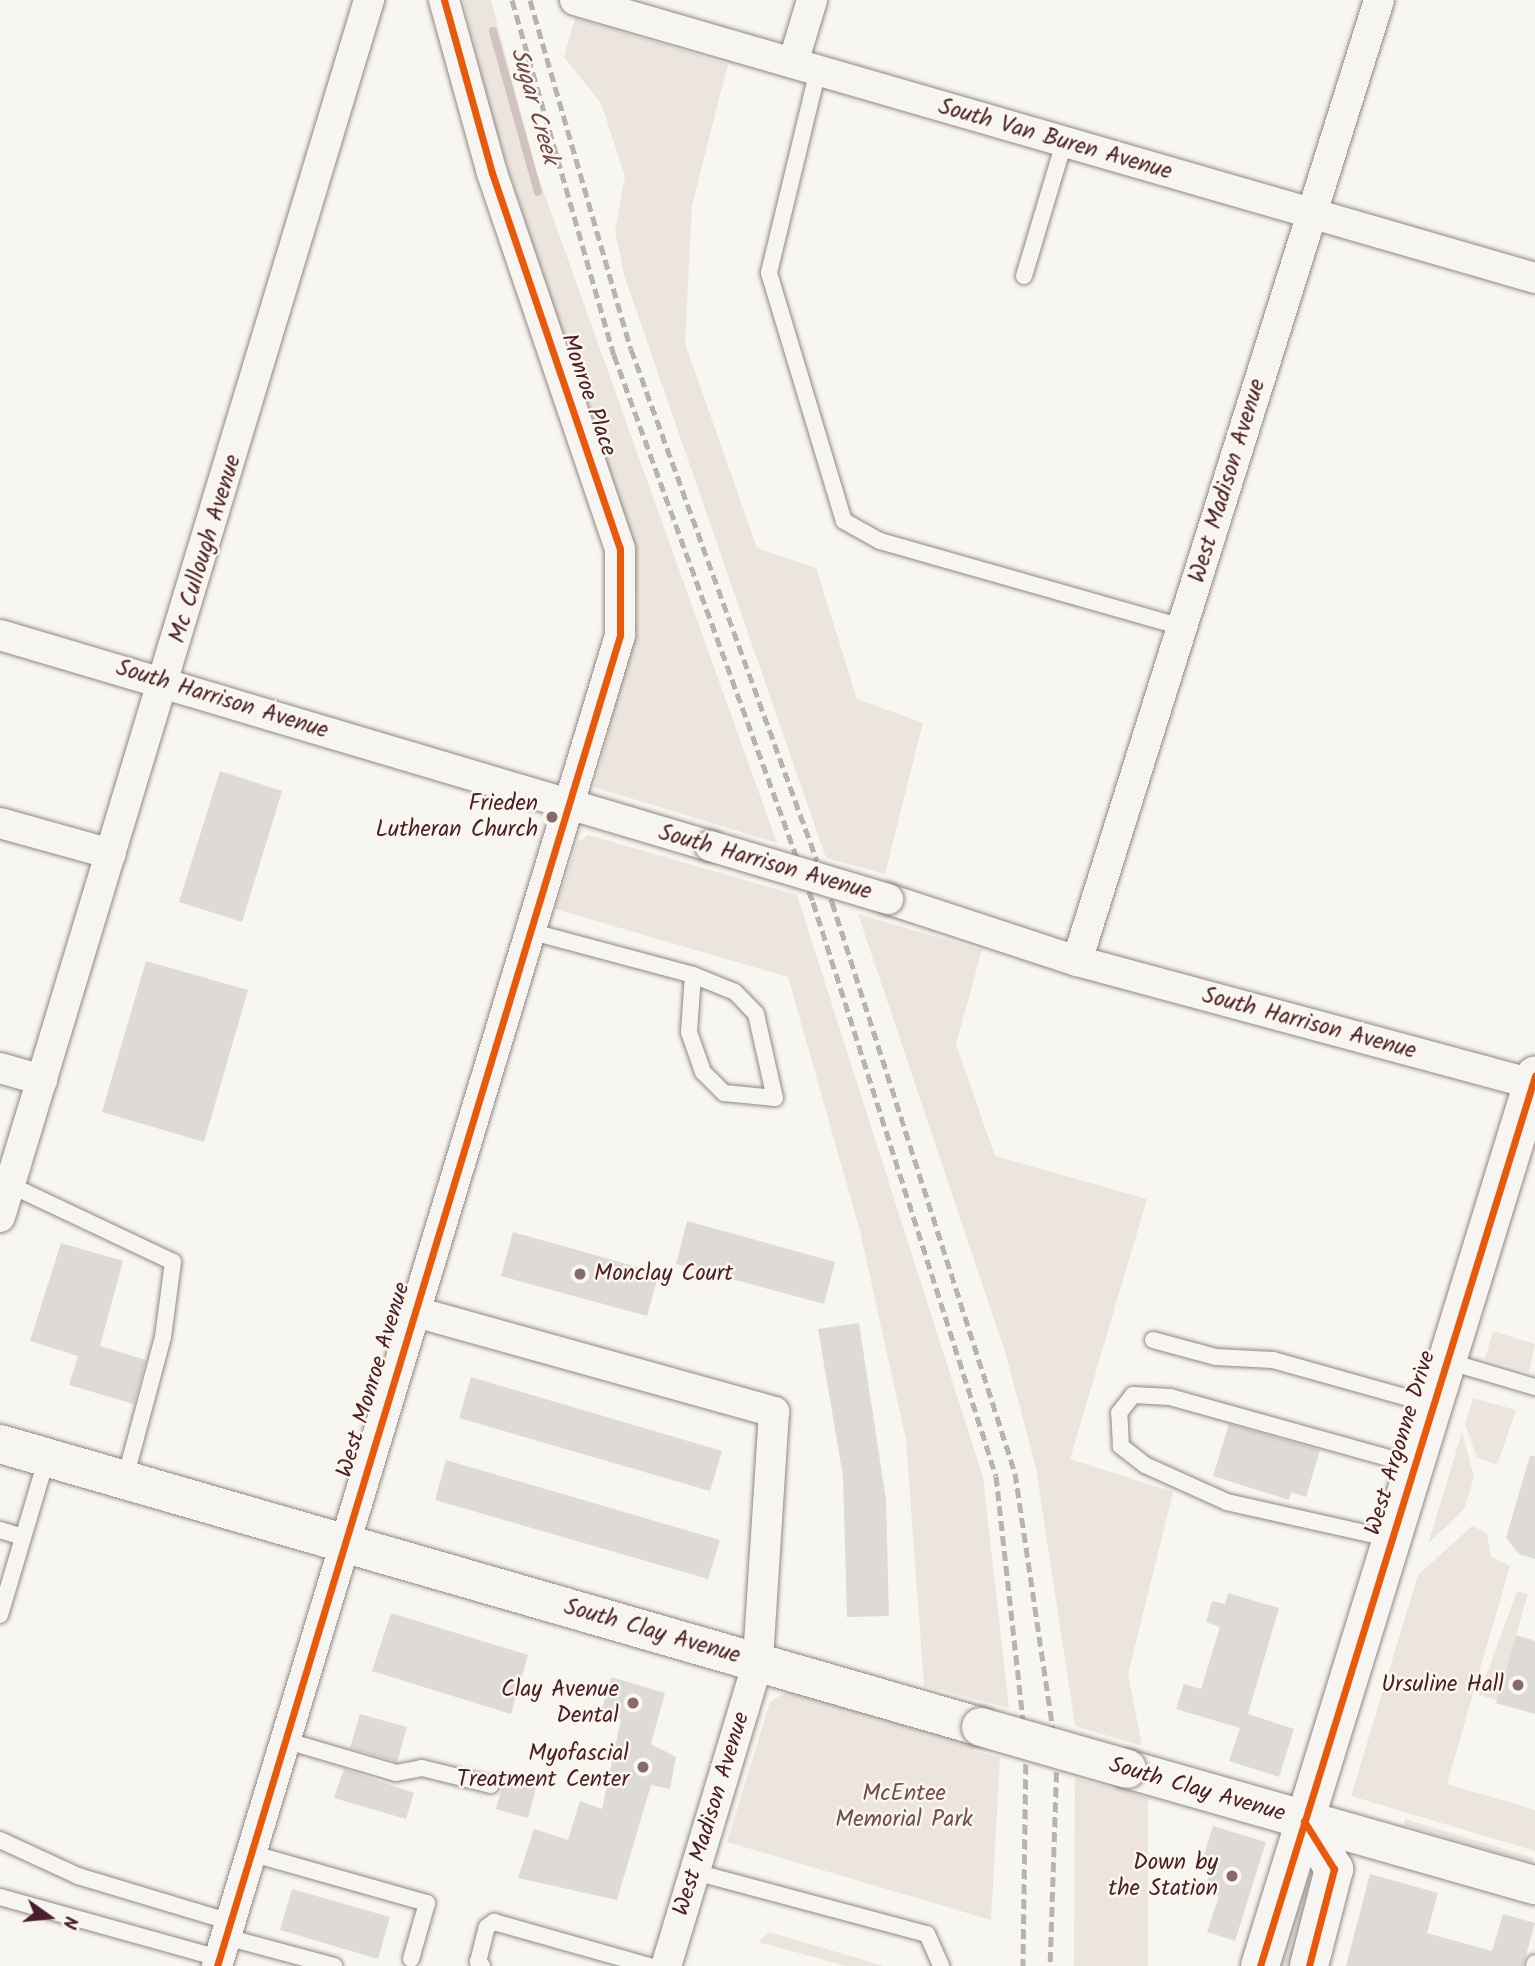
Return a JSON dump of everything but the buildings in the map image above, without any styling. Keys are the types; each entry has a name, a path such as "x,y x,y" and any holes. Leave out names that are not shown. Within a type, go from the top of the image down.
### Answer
{"street":[{"name":"Mc Cullough Avenue","path":"0,1217 166,682 369,0"},
{"name":"Monroe Place","path":"444,0 492,173 620,549 620,635 566,806"},
{"name":"South Van Buren Avenue","path":"575,0 1535,278"},
{"path":"805,66 812,0"},
{"name":"West Madison Avenue","path":"1077,961 1379,0"},
{"name":"South Harrison Avenue","path":"0,635 166,682 566,806 888,899 1077,961 1534,1082"},
{"name":"West Monroe Avenue","path":"223,1946 344,1541 416,1312 566,806"},
{"path":"0,823 111,854"},
{"path":"0,1068 42,1080"},
{"name":"West Argonne Drive","path":"1260,1966 1534,1082"},
{"path":"416,1312 774,1412 758,1662"},
{"name":"South Clay Avenue","path":"0,1444 344,1541 1304,1821 1535,1885"},
{"name":"West Madison Avenue","path":"666,1966 758,1662"},
{"path":"1304,1821 1335,1869 1309,1966"}],"lane":[{"path":"805,66 769,273 844,521 880,541 1182,627"},
{"path":"1024,275 1064,143"},
{"path":"529,931 694,975 736,992 756,1014 775,1098 724,1093 703,1072 689,1032 694,975"},
{"path":"10,1185 173,1262 163,1337 125,1479"},
{"path":"1153,1340 1216,1357 1273,1360 1433,1405"},
{"path":"1447,1361 1535,1387"},
{"path":"1392,1539 1227,1502 1145,1465 1121,1446 1119,1413 1133,1395 1170,1397 1414,1465"},
{"path":"0,1615 47,1457"},
{"path":"0,1530 23,1537"},
{"path":"284,1740 396,1773 422,1768 491,1785"},
{"path":"0,1840 223,1946"},
{"path":"250,1853 427,1903 411,1959"},
{"path":"695,1872 927,1934 941,1966"},
{"path":"0,1897 223,1946 334,1966"},
{"path":"482,1966 478,1962 487,1927 494,1922 650,1966"}],"green space":[{"path":"463,0 491,0 537,173 777,843 594,787 637,623 635,565 493,120"},
{"path":"575,18 728,64 692,206 685,343 757,548 816,568 857,699 923,723 885,874 826,858 625,278 615,231 625,176 601,103 564,57"},
{"path":"588,835 797,895 983,1477 1009,1708 924,1686 906,1440 860,1231 788,977 555,909 577,843"},
{"path":"858,914 982,950 956,1044 995,1156 1147,1199 1070,1459 1173,1492 1128,1674 1142,1746 1075,1726 1036,1468 1006,1355"},
{"path":"1493,1331 1535,1344 1529,1372 1485,1359"},
{"path":"1473,1398 1516,1410 1497,1465 1477,1458 1465,1424"},
{"path":"1462,1432 1474,1477 1464,1509 1428,1544"},
{"path":"1472,1526 1487,1533 1491,1557 1510,1566 1447,1784 1535,1810 1535,1851 1351,1796 1418,1575"},
{"path":"1517,1591 1528,1594 1497,1700 1479,1695"},
{"name":"McEntee Memorial Park","path":"788,1691 973,1739 974,1751 1000,1757 991,1920 727,1842 770,1702"},
{"path":"1075,1778 1148,1798 1148,1966 1074,1966"},
{"path":"1405,1819 1534,1858 1533,1863 1404,1825"},
{"path":"1302,1877 1323,1884 1297,1966 1275,1966"},
{"path":"769,1932 884,1966 846,1966 758,1942"}],"waterway":[{"name":"Sugar Creek","path":"493,31 538,192"}],"railway":[{"path":"512,0 614,355 813,902 996,1476 1026,1749 1023,1966"},
{"path":"530,0 631,349 832,902 1015,1473 1057,1757 1050,1966"}],"cycle path":[{"path":"217,1966 620,635 620,549 492,173 444,0"},
{"path":"1260,1966 1535,1076"},
{"path":"1304,1821 1334,1869 1309,1966"}],"place":[{"name":"Frieden Lutheran Church","path":"552,817"},
{"name":"Monclay Court","path":"580,1274"},
{"name":"Ursuline Hall","path":"1518,1685"},
{"name":"Clay Avenue Dental","path":"633,1703"},
{"name":"Myofascial Treatment Center","path":"643,1767"},
{"name":"Down by the Station","path":"1232,1876"}]}
